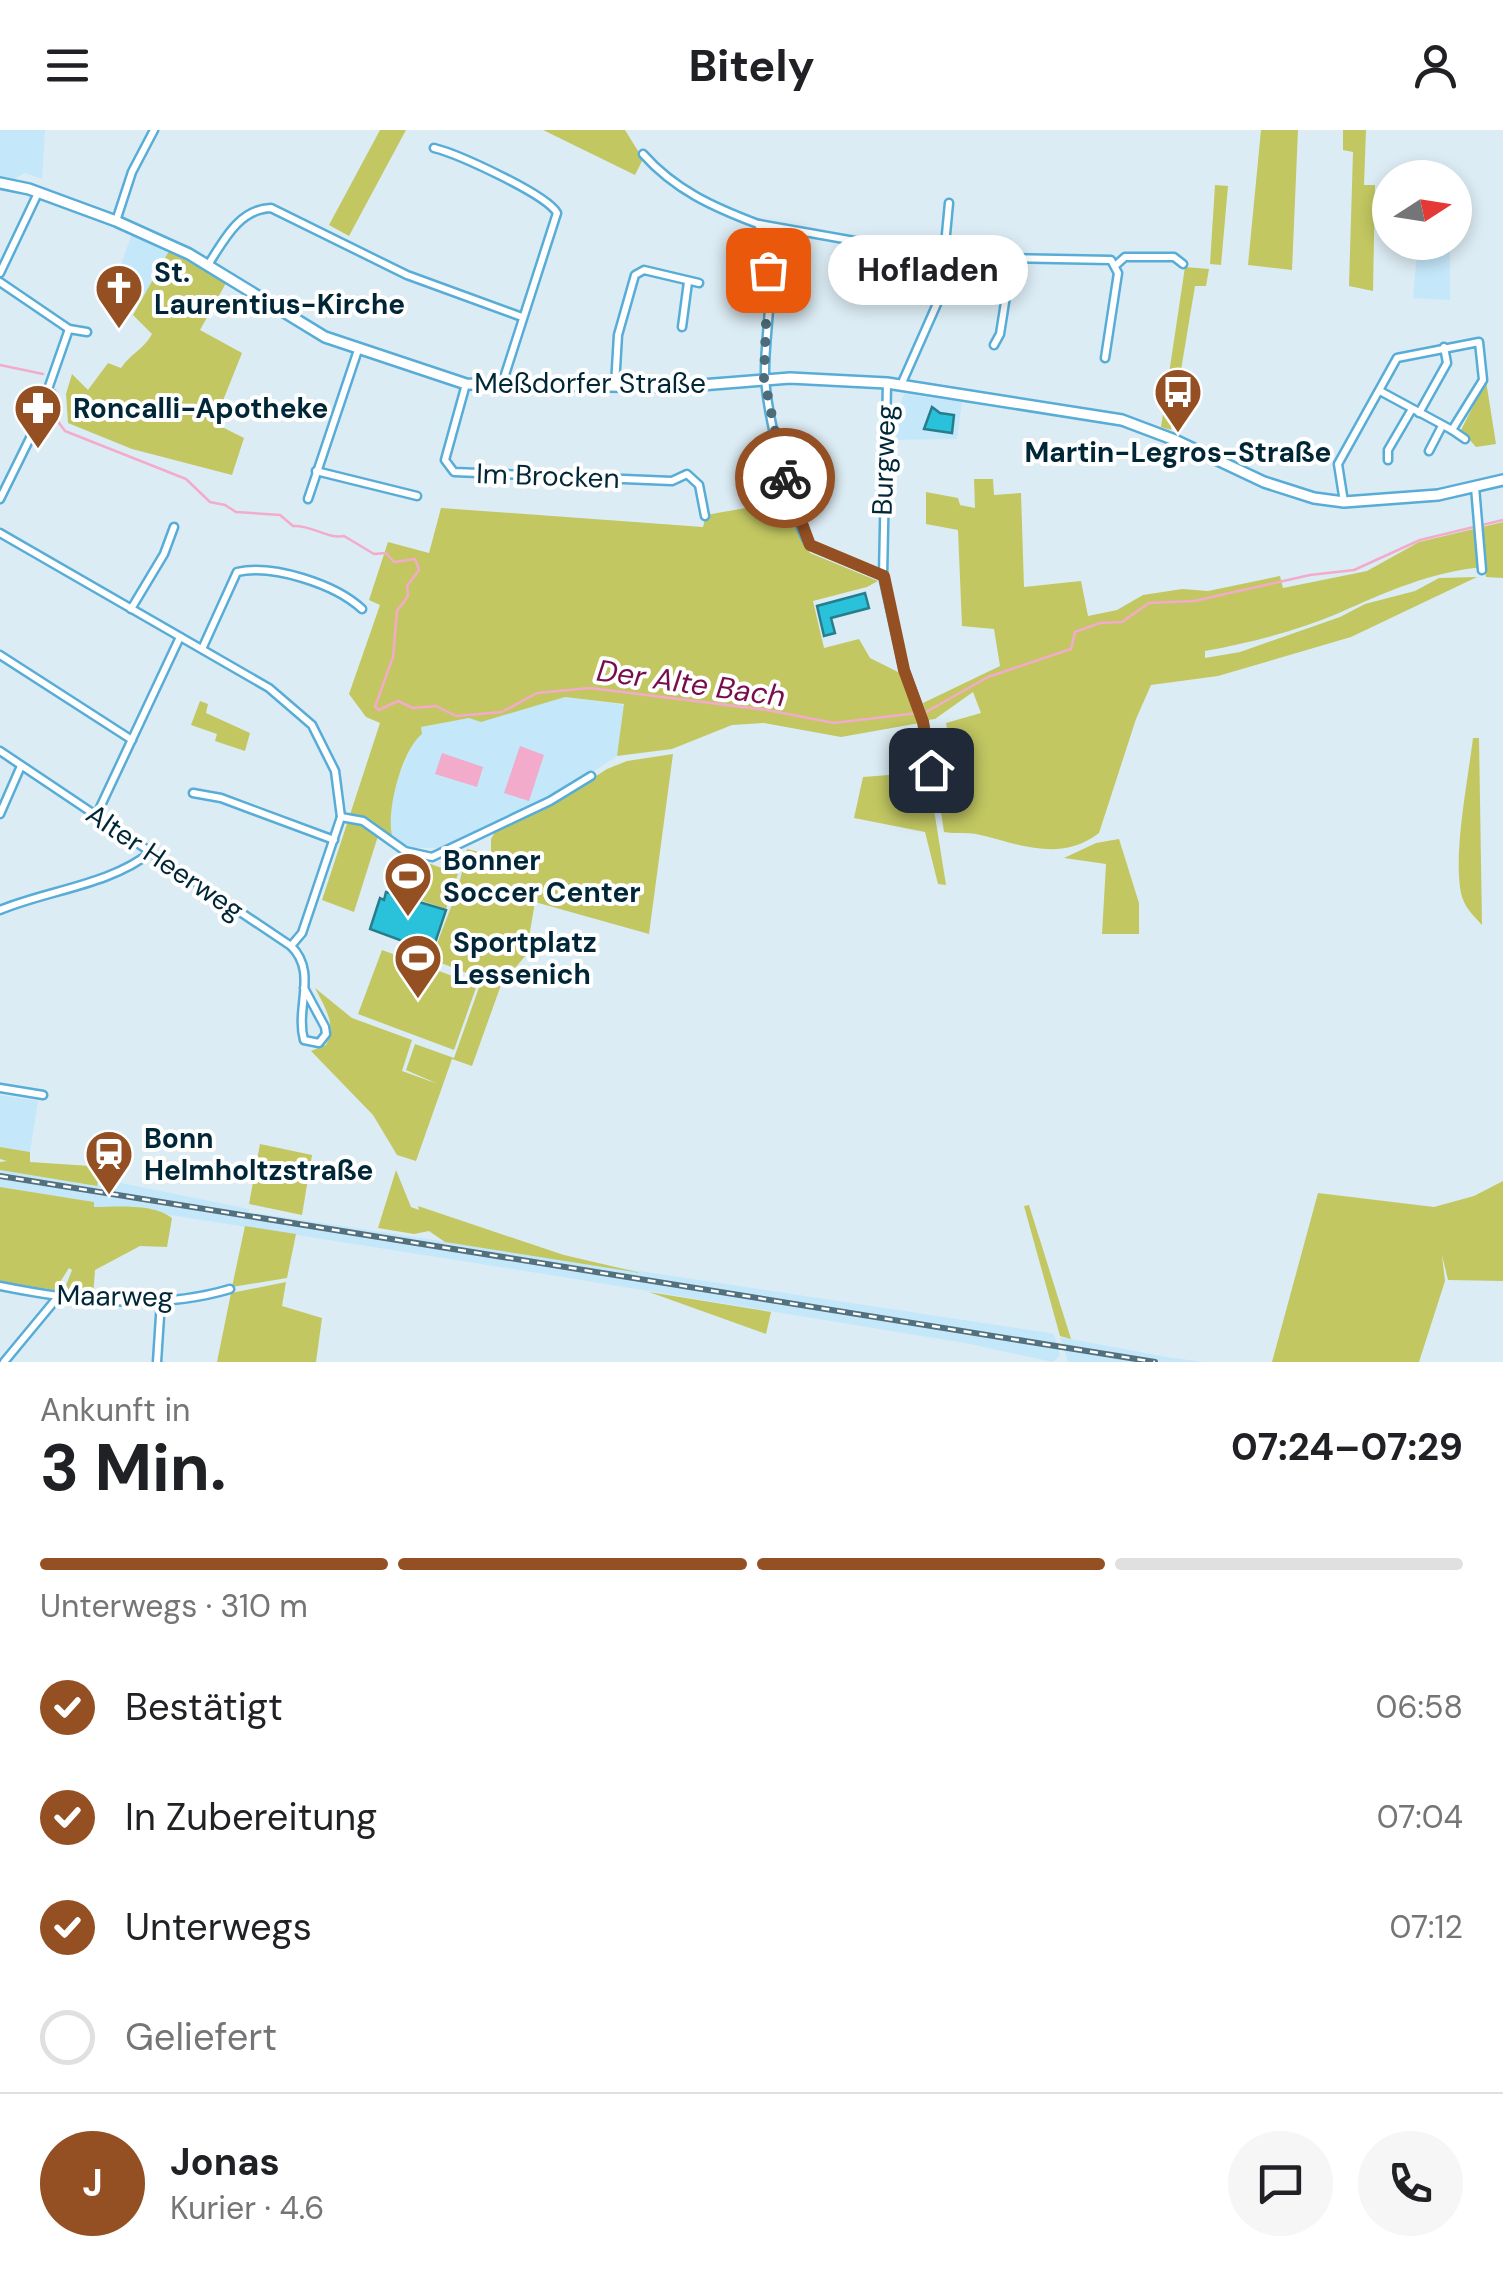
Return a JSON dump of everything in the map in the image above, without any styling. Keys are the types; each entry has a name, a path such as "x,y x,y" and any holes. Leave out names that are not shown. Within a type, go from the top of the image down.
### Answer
{"street":[{"path":"116,221 132,172 154,130"},
{"path":"434,148 554,208 556,213 502,384"},
{"path":"643,154 671,182 717,209 758,224 945,257 1101,259 1116,265"},
{"name":"Meßdorfer Straße","path":"0,183 38,192 116,221 208,264 325,338 466,384 676,387 764,378 887,382 1122,420 1289,492 1344,502 1438,495 1503,480"},
{"path":"0,272 38,192"},
{"path":"261,198 262,208"},
{"name":"Burgweg","path":"902,385 940,297 949,203"},
{"path":"208,264 240,220 262,208 281,212 417,280 522,317"},
{"path":"758,224 768,254 764,378 788,494 806,538 820,550 884,576"},
{"path":"1116,265 1125,257 1174,257 1184,264"},
{"path":"994,344 1000,334 1012,258"},
{"path":"1105,358 1116,265"},
{"path":"615,386 618,335 636,275 644,270 699,283"},
{"path":"0,282 69,329 87,332"},
{"path":"682,327 688,282"},
{"path":"0,499 33,432 69,329"},
{"path":"1344,502 1338,464 1397,358 1478,342 1483,380 1452,430"},
{"path":"1388,460 1388,450 1446,362 1444,347"},
{"path":"308,499 358,350"},
{"name":"Burgweg","path":"887,382 884,576 904,670 923,722 931,770"},
{"name":"Im Brocken","path":"466,384 445,460 454,472 672,480 686,474 699,485 705,516"},
{"path":"1380,390 1465,438"},
{"path":"1430,451 1442,426"},
{"path":"316,471 416,496"},
{"path":"1475,487 1482,570"},
{"path":"131,609 164,554 174,527"},
{"path":"0,534 288,701 312,725 335,771 341,818 302,933 291,946 303,964 300,1018 304,1040 319,1044 325,1027 304,988"},
{"path":"202,649 236,572 252,569 310,582 348,597 362,609"},
{"path":"96,816 180,637"},
{"path":"0,655 132,740"},
{"name":"Alter Heerweg","path":"0,751 291,946"},
{"path":"0,814 21,766"},
{"path":"341,818 363,820 405,851 432,857 550,801 591,776"},
{"path":"193,793 221,798 334,840"},
{"path":"0,910 110,874 151,852"},
{"path":"30,1092 31,1083"},
{"path":"0,1088 43,1095"},
{"name":"Maarweg","path":"0,1286 56,1298 161,1301 230,1289"},
{"path":"4,1362 56,1298"},
{"path":"157,1362 161,1301"}],"shaded area":[{"path":"0,130 45,130 42,179 25,173 14,179 0,176"},
{"path":"132,234 169,251 138,307 110,294"},
{"path":"1416,260 1450,260 1450,300 1413,298"},
{"path":"904,394 962,402 957,439 887,440 887,408 899,409"},
{"path":"565,697 625,705 617,756 576,783 571,780 566,789 442,848 410,848 392,835 388,818 396,782 420,727 483,719"},
{"path":"520,746 544,755 529,801 504,793"},
{"path":"442,753 483,767 477,787 435,774"},
{"path":"0,1095 38,1101 30,1152 0,1147"},
{"path":"0,1170 96,1186 97,1182 116,1182 249,1212 1043,1332 1054,1334 1060,1355 1053,1362 965,1343 557,1276 170,1215 94,1207 94,1202 0,1187"},
{"path":"1060,1337 1172,1358 1205,1362 1068,1362"}],"green space":[{"path":"380,130 406,130 349,236 329,225"},
{"path":"543,130 625,130 643,159 635,175"},
{"path":"1261,130 1298,130 1292,270 1248,265"},
{"path":"1343,130 1366,130 1364,185 1372,185 1373,291 1349,286 1353,152 1343,150"},
{"path":"1215,185 1228,186 1221,265 1210,264"},
{"path":"169,251 226,283 200,330 242,353 214,423 244,438 232,475 132,449 68,423 66,394 72,374 88,390 108,363 121,368 152,334 133,315"},
{"path":"1185,267 1209,269 1206,286 1195,286 1171,430 1161,427"},
{"path":"1486,381 1496,444 1476,447 1461,430"},
{"path":"974,479 993,479 994,495 1021,493 1024,587 1081,581 1088,616 1117,610 1143,595 1182,589 1208,591 1280,576 1283,588 1367,571 1419,542 1503,522 1503,578 1486,577 1484,567 1428,578 1307,625 1205,651 1205,658 1240,652 1340,617 1365,604 1415,591 1439,578 1477,577 1351,637 1218,676 1151,685 1099,833 1084,842 1055,849 1039,848 976,834 944,832 934,764 953,761 946,723 981,713 973,692 935,719 928,720 923,703 1000,666 994,629 962,626 958,530 926,524 926,492 958,498 960,505 975,508"},
{"path":"785,501 810,553 878,581 813,601 824,648 859,639 870,658 900,673 913,708 917,707 920,723 841,737 764,723 732,725 672,749 617,756 624,704 565,697 481,722 469,718 421,727 422,734 408,753 397,781 391,811 392,835 378,836 354,912 322,900 380,723 366,717 349,694 380,605 369,600 388,542 429,553 441,508 703,527 706,515"},
{"path":"200,701 208,704 206,713 250,733 245,751 215,741 217,734 191,725"},
{"path":"1473,738 1479,738 1482,925 1464,902 1459,877 1460,837"},
{"path":"673,754 649,934 535,902 526,955 501,985 472,1066 452,1059 416,1161 397,1155 373,1115 311,1051 326,1045 330,1030 315,988 352,1018 412,1040 402,1071 438,1084 406,1070 415,1044 454,1058 482,979 431,959 458,889 467,849 491,855 495,832 554,803 607,769 627,761"},
{"path":"928,772 946,885 938,884 925,832 854,818 863,777"},
{"path":"1119,839 1139,903 1139,934 1102,934 1106,864 1064,858 1096,843"},
{"path":"420,860 458,874 446,909 408,896"},
{"name":"Sportplatz Lessenich","path":"382,950 477,985 454,1050 358,1014"},
{"path":"260,1144 312,1155 302,1215 249,1204"},
{"path":"0,1147 30,1152 30,1162 105,1167 116,1182 98,1182 97,1186 0,1170 0,1162 7,1161 0,1159"},
{"path":"396,1170 411,1207 419,1210 418,1206 564,1255 641,1273 445,1242 429,1231 414,1234 378,1228"},
{"path":"1503,1181 1503,1281 1448,1280 1442,1255 1445,1281 1419,1362 1272,1362 1318,1193 1434,1207 1474,1196"},
{"path":"0,1187 94,1202 94,1207 134,1207 164,1213 172,1218 167,1247 140,1246 95,1270 93,1297 63,1293 72,1270 69,1268 55,1290 0,1282"},
{"path":"1029,1205 1071,1339 1060,1336 1024,1206"},
{"path":"245,1226 296,1234 287,1278 232,1287"},
{"path":"286,1282 282,1306 322,1318 316,1362 217,1362 231,1293"},
{"path":"649,1292 771,1312 766,1334"}],"building":[{"path":"932,407 954,415 952,433 924,429"},
{"path":"865,593 869,608 831,618 835,633 824,636 817,606"},
{"name":"Bonner Soccer Center","path":"386,892 446,910 432,952 370,929 380,898 384,900"}],"waterway":[{"name":"Der Alte Bach","path":"0,365 43,374"},
{"name":"Der Alte Bach","path":"55,390 59,423 65,431 186,479 210,502 236,512 280,515 293,526 344,536 374,554 386,553 394,562 415,559 419,570 407,586 408,596 397,611 393,657 375,707 379,710 398,701 413,708 436,706 456,716 502,712 537,693 590,688 767,710 834,723 926,712 988,677 1071,649 1075,632 1100,623 1122,622 1149,603 1194,601 1310,575 1354,570 1420,540 1503,520"}],"railway":[{"path":"0,1176 1155,1362"}],"way so far":[{"path":"768,270 764,378 785,478"}],"place":[{"name":"Hofladen","path":"768,270"},
{"name":"St. Laurentius-Kirche","path":"119,330"},
{"name":"Martin-Legros-Straße","path":"1178,434"},
{"name":"Roncalli-Apotheke","path":"38,450"},
{"name":"Bonner Soccer Center","path":"408,918"},
{"name":"Sportplatz Lessenich","path":"418,1000"},
{"name":"Bonn Helmholtzstraße","path":"109,1196"}],"route":[{"path":"785,478 810,545 884,576 902,645 904,670 923,722 931,770"}]}
